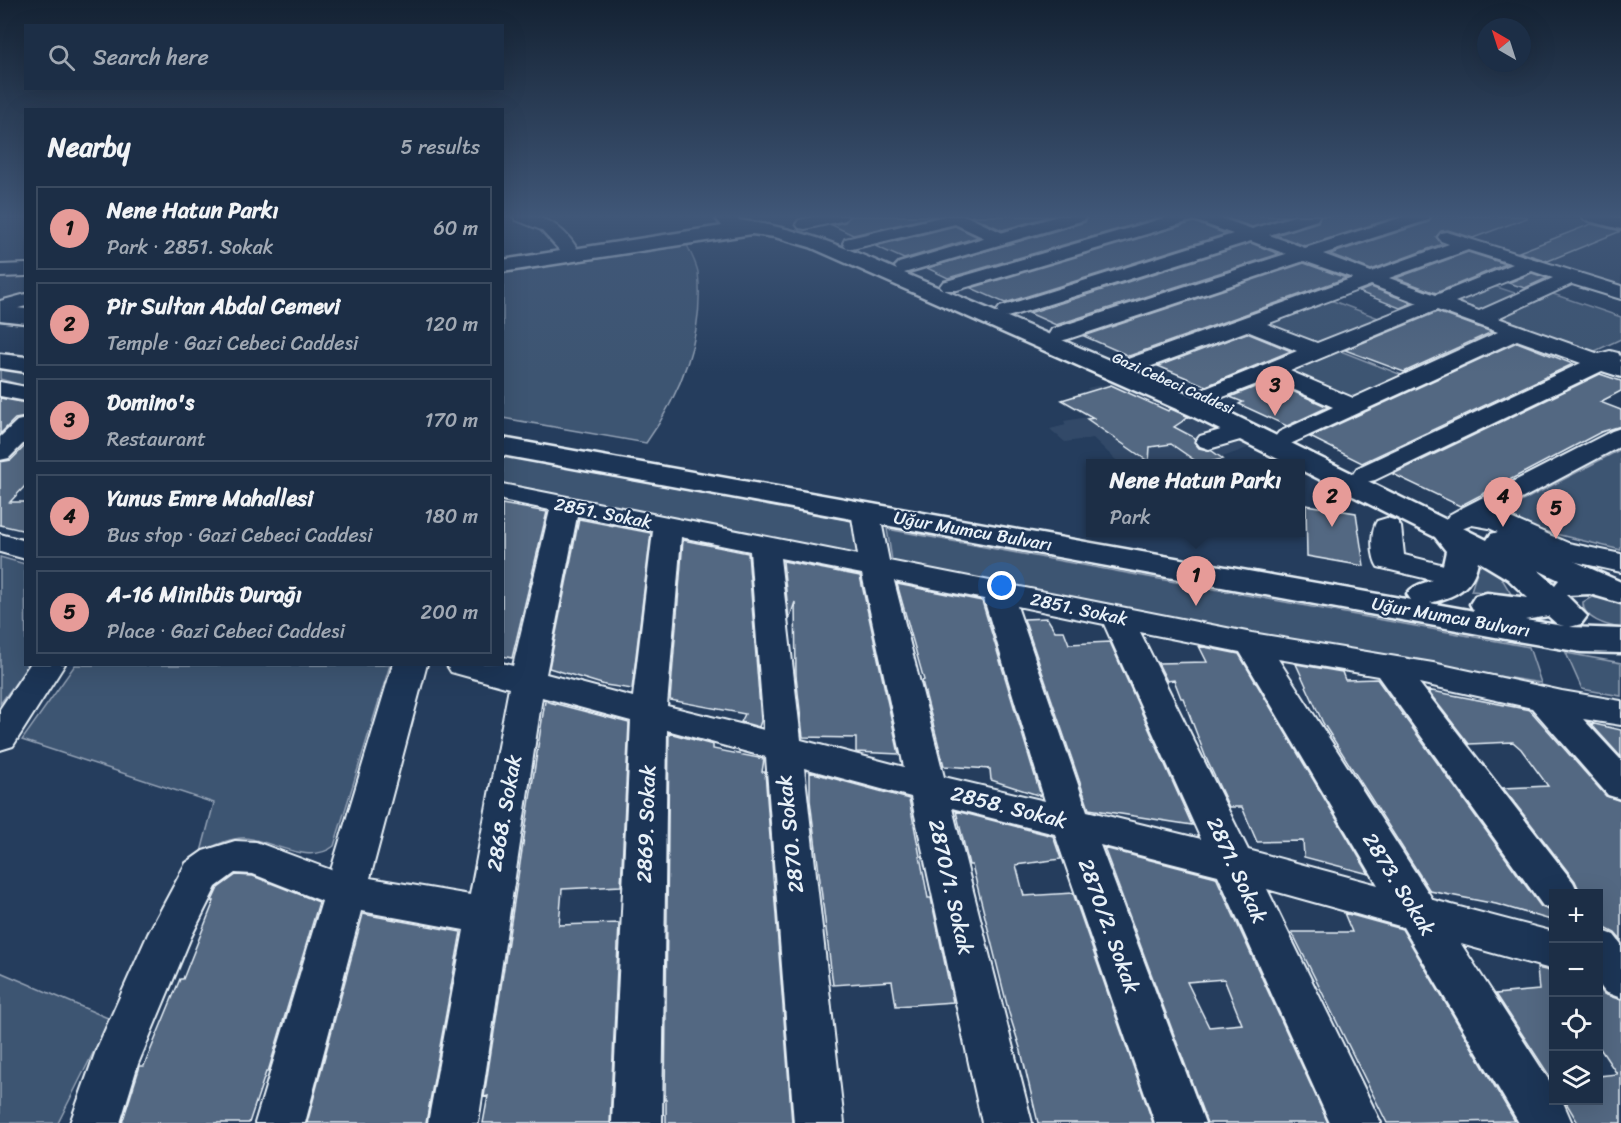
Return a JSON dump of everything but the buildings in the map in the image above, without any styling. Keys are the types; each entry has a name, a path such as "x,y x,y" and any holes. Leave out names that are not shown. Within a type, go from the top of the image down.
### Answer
{"main road":[{"name":"Gazi Cebeci Caddesi","path":"876,268 1200,409 1245,431 1458,522 1612,584"},
{"name":"Gazi Cebeci Caddesi","path":"909,268 1205,397 1366,474 1458,522 1527,578 1577,623 1621,640"},
{"path":"0,313 24,316"},
{"path":"0,323 24,321"},
{"path":"0,334 24,332"},
{"path":"0,361 24,365"},
{"name":"Uğur Mumcu Bulvarı","path":"504,431 1086,534"},
{"name":"Uğur Mumcu Bulvarı","path":"504,446 1518,630 1581,640 1621,640"},
{"path":"1424,594 1449,586 1457,577 1462,550 1456,540 1458,522"},
{"name":"Uğur Mumcu Bulvarı","path":"1102,537 1424,594 1525,609 1556,604"},
{"path":"1556,604 1567,588 1612,584"}],"street":[{"path":"0,269 15,268"},
{"path":"950,286 1010,268"},
{"path":"1007,311 1143,268"},
{"path":"1060,334 1258,268"},
{"path":"1342,268 1516,332 1614,362"},
{"path":"1133,365 1400,268"},
{"path":"1205,397 1519,268"},
{"path":"1545,268 1618,289"},
{"path":"1480,318 1571,277"},
{"path":"1489,279 1534,294"},
{"path":"0,282 24,284"},
{"path":"0,299 24,285"},
{"path":"0,307 24,301"},
{"path":"1246,323 1316,351"},
{"path":"1288,437 1516,332"},
{"path":"1366,474 1614,362"},
{"path":"1269,370 1354,407"},
{"path":"0,389 24,394"},
{"path":"0,452 24,428"},
{"path":"1209,441 1245,431"},
{"path":"1458,522 1621,436"},
{"name":"2851. Sokak","path":"504,492 1252,644 1388,666 1545,700 1621,713"},
{"name":"2868. Sokak","path":"453,1123 527,681 566,506"},
{"name":"2870/1. Sokak","path":"865,511 927,787 1007,1123"},
{"path":"1458,522 1497,521 1559,550 1612,584"},
{"name":"2869. Sokak","path":"637,1123 649,713 668,526"},
{"path":"1387,527 1389,561 1457,577"},
{"name":"2870. Sokak","path":"764,544 819,1123"},
{"path":"1559,550 1621,563"},
{"name":"2870/2. Sokak","path":"997,592 1071,822 1179,1123"},
{"name":"2871. Sokak","path":"1117,617 1356,1123"},
{"name":"2873. Sokak","path":"1252,644 1547,1123"},
{"path":"0,737 47,666"},
{"path":"280,1123 409,666"},
{"name":"2858. Sokak","path":"471,666 927,787 1234,862 1549,950"},
{"path":"1388,666 1554,889"},
{"path":"1545,700 1621,785"},
{"path":"95,1123 114,1064 158,962 201,875 217,863 235,857 256,858 346,891 486,916"}],"shaded area":[{"path":"0,268 24,268 24,297 0,302"},
{"path":"519,268 697,268 698,318 688,362 670,404 646,443 504,418 504,271"},
{"path":"1557,268 1621,268 1621,283 1614,286"},
{"path":"1494,286 1521,295 1482,311 1455,301"},
{"path":"1550,293 1621,317 1621,339 1593,352 1496,317"},
{"path":"1325,298 1384,320 1316,347 1257,322"},
{"path":"1338,350 1402,375 1346,401 1282,373"},
{"path":"0,368 24,371 24,386 0,379"},
{"path":"1118,382 1193,414 1253,446 1217,459 1115,459 1093,438 1065,442 1050,429 1066,425 1064,421 1088,417 1059,400 1089,390 1087,388"},
{"path":"1621,449 1621,550 1531,528 1500,513"},
{"path":"504,456 854,521 860,557 504,484"},
{"path":"887,529 1529,647 1541,683 1244,633 893,566"},
{"path":"0,557 24,564 24,666 28,666 0,704"},
{"path":"1480,562 1501,577 1511,594 1471,591"},
{"path":"1592,597 1621,602 1621,628 1597,621 1587,613 1583,602"},
{"path":"1566,653 1621,663 1621,696 1582,689"},
{"path":"74,666 390,666 334,846 324,852 302,853 256,840 240,838 223,842 201,852 214,803 22,740"},
{"path":"0,972 110,1019 58,1123 0,1123"}],"place":[{"name":"Domino's","path":"1275,416"},
{"name":"Pir Sultan Abdal Cemevi","path":"1332,527"},
{"name":"Yunus Emre Mahallesi","path":"1503,527"},
{"name":"A-16 Minibüs Durağı","path":"1556,539"},
{"name":"Nene Hatun Parkı","path":"1196,606"}]}
